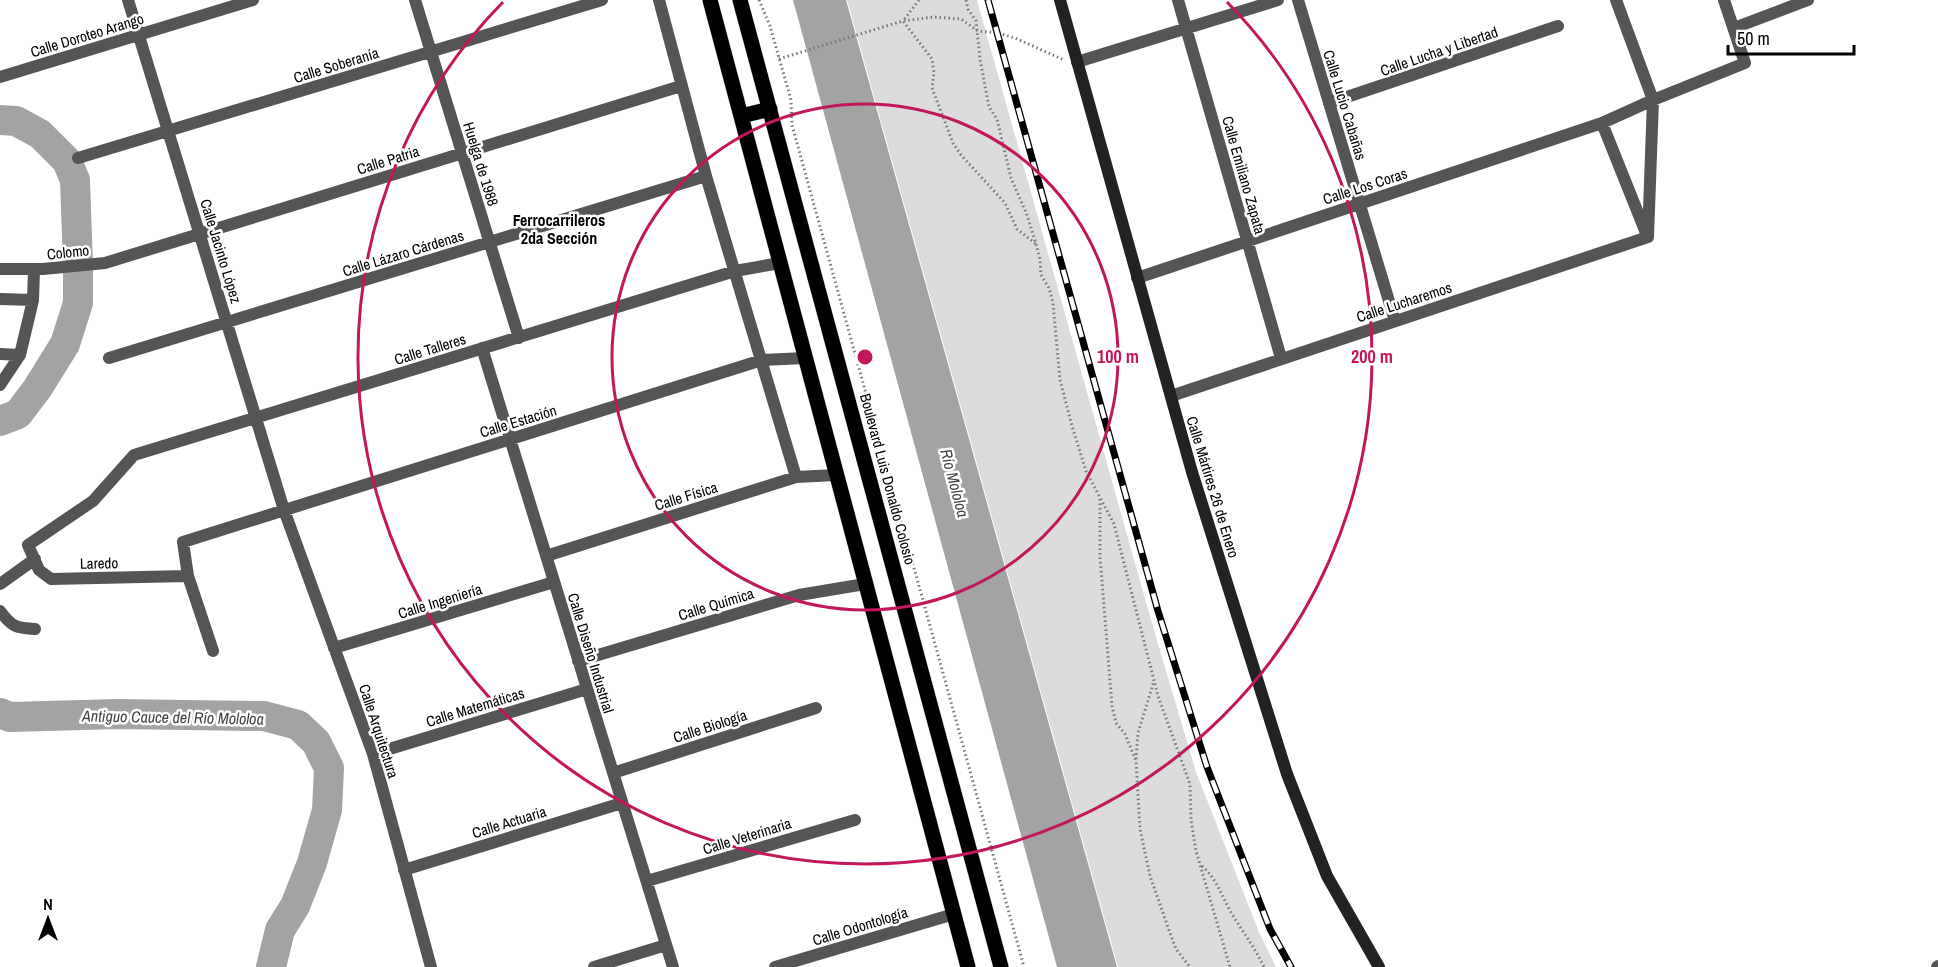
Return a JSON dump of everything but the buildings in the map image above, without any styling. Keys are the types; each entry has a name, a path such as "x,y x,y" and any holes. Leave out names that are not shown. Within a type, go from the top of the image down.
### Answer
{"main road":[{"path":"710,0 968,967"},
{"name":"Boulevard Luis Donaldo Colosio","path":"740,0 1001,967"},
{"path":"741,116 770,109"}],"street":[{"name":"Calle Jacinto López","path":"129,0 284,510"},
{"name":"Calle Doroteo Arango","path":"0,77 253,0"},
{"name":"Huelga de 1988","path":"416,0 519,338"},
{"name":"Calle Soberanía","path":"78,158 602,0"},
{"path":"659,0 706,176 796,477"},
{"name":"Calle Mártires 26 de Enero","path":"1060,0 1195,484 1287,774 1327,876 1378,967"},
{"name":"Calle Emiliano Zapata","path":"1178,0 1281,358"},
{"path":"1077,62 1278,0"},
{"name":"Calle Lucio Cabañas","path":"1298,0 1395,321"},
{"path":"1616,0 1653,100 1648,237"},
{"path":"1648,237 1602,123 1745,63 1724,0"},
{"path":"1734,28 1808,0"},
{"name":"Calle Lucha y Libertad","path":"1329,103 1558,26"},
{"name":"Calle Patria","path":"105,263 681,86"},
{"name":"Calle Los Coras","path":"1137,278 1602,123"},
{"name":"Calle Lázaro Cárdenas","path":"109,358 706,176"},
{"name":"Calle Lucharemos","path":"1171,396 1648,237"},
{"name":"Colomo","path":"0,269 38,269 105,263"},
{"name":"Calle Talleres","path":"35,559 28,545 93,501 134,455 735,271 780,263"},
{"path":"0,385 20,355 38,269"},
{"path":"0,299 33,300"},
{"name":"Calle Diseño Industrial","path":"482,348 673,967"},
{"path":"0,354 20,355"},
{"name":"Calle Estación","path":"284,510 762,360 805,358"},
{"name":"Calle Física","path":"546,556 796,477 836,475"},
{"path":"213,651 188,576 183,542 284,510"},
{"name":"Calle Arquitectura","path":"284,510 373,754 431,967"},
{"path":"0,585 35,559"},
{"name":"Laredo","path":"35,559 39,570 51,579 188,576"},
{"name":"Calle Ingeniería","path":"334,648 554,582"},
{"name":"Calle Química","path":"578,661 799,596 865,584"},
{"path":"0,611 9,623 18,628 35,629"},
{"name":"Calle Matemáticas","path":"373,754 587,689"},
{"name":"Calle Biología","path":"613,773 816,708"},
{"name":"Calle Actuaria","path":"404,870 622,803"},
{"name":"Calle Veterinaria","path":"647,881 855,820"},
{"name":"Calle Odontología","path":"775,967 954,914"},
{"path":"594,967 666,945"}],"path":[{"path":"759,0 770,26 790,100 792,124 1024,967"},
{"path":"903,21 919,0"},
{"path":"966,0 968,9 976,21 989,107 997,119 1011,178 1027,215 1040,259 1041,275 1049,288 1053,303 1060,380 1086,471 1114,524 1162,712 1190,784 1191,820 1201,865 1230,967"},
{"path":"779,59 903,21 934,17 961,19 978,31 1015,38 1048,52 1060,60 1077,62"},
{"path":"903,21 932,59 934,73 932,88 953,143 1005,203 1017,229 1036,244"},
{"path":"1100,497 1100,556 1112,706 1116,723 1125,734 1136,761"},
{"path":"1154,681 1138,733 1136,761 1142,844 1176,949 1190,967"},
{"path":"1201,865 1212,875 1225,902 1264,967"}],"shaded area":[{"path":"847,0 977,0 1149,613 1196,772 1259,932 1276,967 1118,967"}],"water":[{"name":"Río Mololoa","path":"793,0 846,0 1117,967 1057,967"}],"waterway":[{"name":"Antiguo Cauce del Río Mololoa","path":"0,120 16,121 40,134 67,161 75,180 78,266 78,303 65,344 37,389 18,414 0,421"},
{"name":"Antiguo Cauce del Río Mololoa","path":"0,713 10,717 117,714 264,716 298,725 316,742 329,768 327,810 312,863 295,906 280,930 271,967"}],"railway":[{"path":"988,0 1158,611 1207,767 1270,929 1291,967"}],"district":[{"name":"Ferrocarrileros 2da Sección","path":"559,229"}]}
